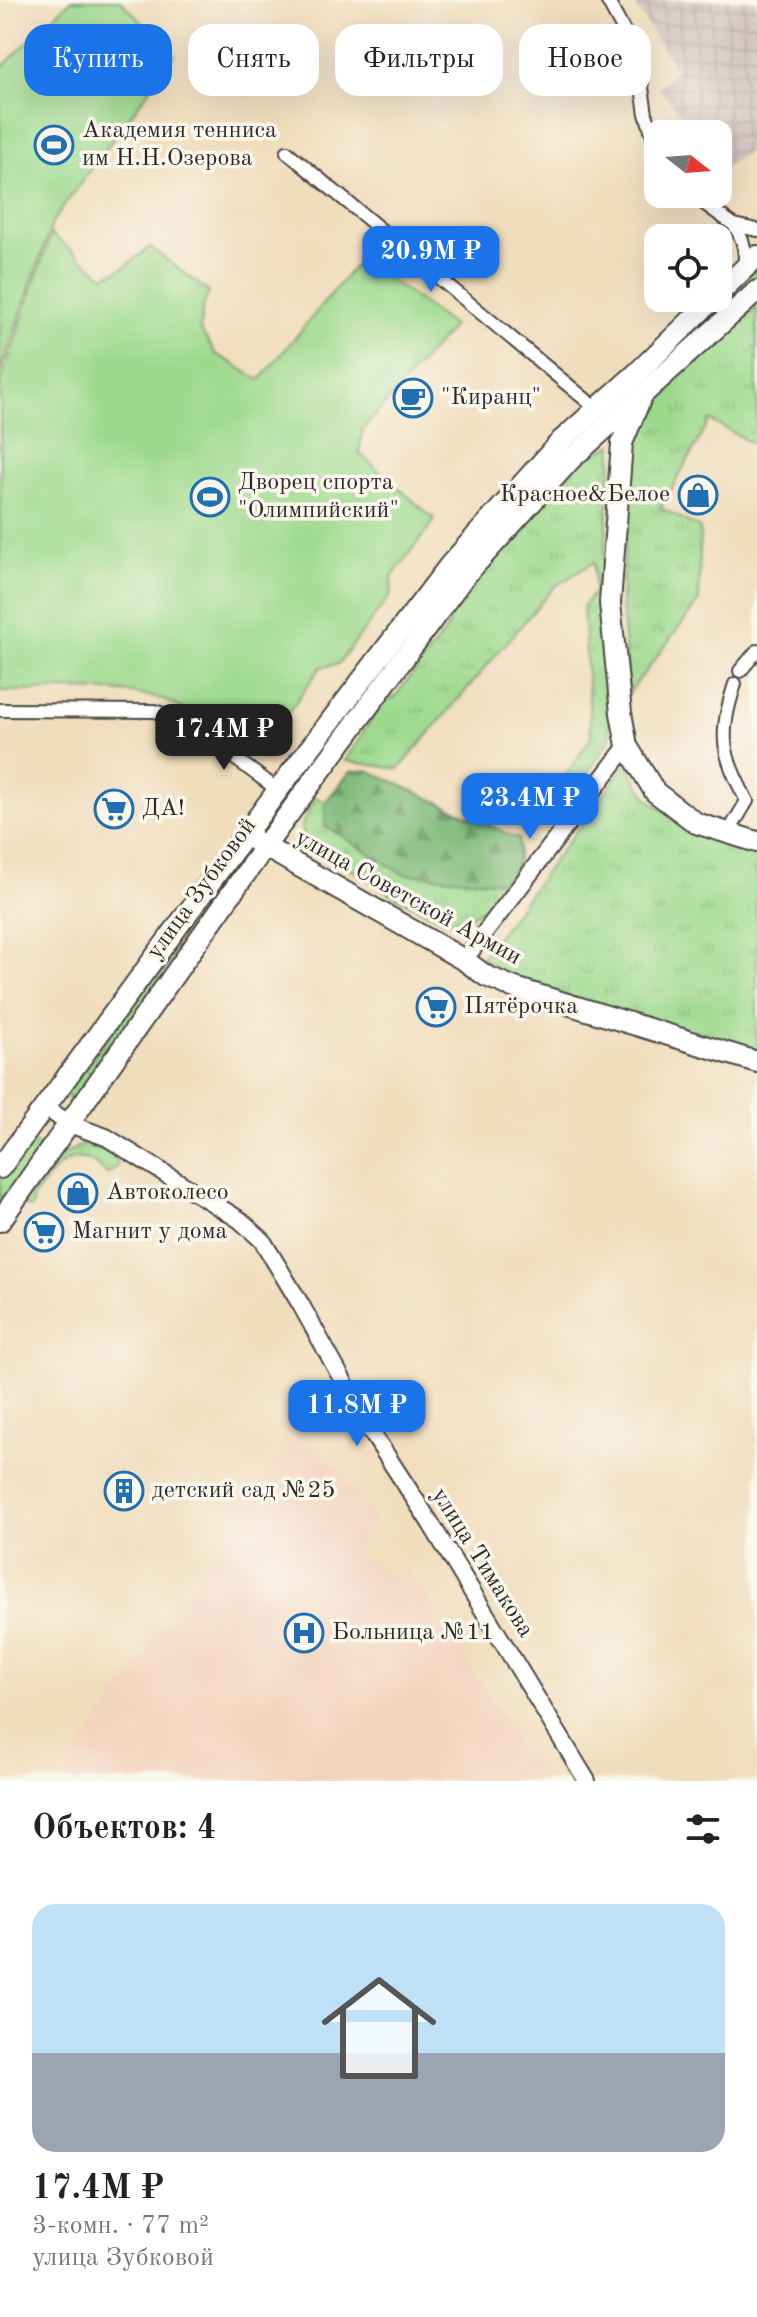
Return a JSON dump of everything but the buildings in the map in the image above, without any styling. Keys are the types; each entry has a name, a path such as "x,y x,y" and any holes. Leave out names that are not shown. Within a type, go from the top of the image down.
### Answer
{"main road":[{"name":"улица Зубковой","path":"732,280 750,263"},
{"name":"улица Зубковой","path":"0,1168 278,790 449,566 561,441 607,409 643,393 757,291"},
{"name":"улица Зубковой","path":"0,1221 265,846 463,578 571,459 607,409 701,312"},
{"path":"643,393 622,443 610,603 627,746 655,792 696,823 757,842"},
{"path":"607,409 622,443"},
{"name":"улица Советской Армии","path":"245,836 464,960 486,976 515,988 757,1062"}],"street":[{"path":"607,0 637,55 648,120"},
{"path":"287,152 607,409"},
{"path":"710,208 734,225 743,240 750,263"},
{"path":"734,225 757,230"},
{"path":"740,671 757,651"},
{"path":"728,833 747,801 726,758 724,717 735,684"},
{"path":"0,710 155,711 191,726 278,790"},
{"path":"464,960 627,746"},
{"name":"улица Тимакова","path":"45,1107 69,1124 106,1137 240,1220 262,1240 372,1433 587,1781"}],"shaded area":[{"path":"631,0 757,0 757,145 732,163 732,120 686,120 659,88 676,69 651,31 651,24 647,24"},
{"name":"Больница №11","path":"299,1431 362,1498 377,1521 354,1552 392,1577 407,1567 543,1781 57,1781"}],"green space":[{"name":"Академия тенниса им Н.Н.Озерова","path":"71,0 120,0 144,24 46,24"},
{"name":"Академия тенниса им Н.Н.Озерова","path":"24,46 24,96 145,96 53,221 0,372 0,69"},
{"path":"51,234 104,276 123,268 150,247 209,292 203,306 200,329 215,353 260,380 361,258 453,326 363,429 359,453 435,520 392,577 391,595 338,664 321,667 275,731 237,744 186,711 151,697 86,690 0,691 0,383"},
{"path":"757,267 757,278 732,301 732,291"},
{"path":"757,307 757,446 710,420 661,508 700,528 699,601 629,693 621,603 632,446 650,399"},
{"path":"709,312 721,312 641,387 636,381"},
{"path":"613,444 601,603 610,738 566,808 552,810 549,803 591,737 583,606 595,592 594,562 554,587 399,769 345,761 382,702 394,698 447,629 451,610 548,495 584,458"},
{"path":"626,764 648,799 691,831 757,853 757,1055 513,980 481,958"},
{"path":"368,770 519,839 517,874 502,882 403,874 325,826 325,802 350,772"},
{"path":"316,797 325,802 325,827 501,882 517,874 498,898 473,915 446,921 403,901 305,841 301,826"},
{"path":"225,880 228,882 71,1103 66,1093"},
{"path":"31,1141 41,1148 0,1210 0,1177"},
{"path":"82,1145 104,1150 117,1160 117,1167 107,1174 94,1163 73,1159 56,1168 32,1199 31,1208 24,1206 23,1203 56,1158"}],"place":[{"name":"Академия тенниса им Н.Н.Озерова","path":"54,145"},
{"name":"\"Киранц\"","path":"413,398"},
{"name":"Красное&Белое","path":"698,495"},
{"name":"Дворец спорта \"Олимпийский\"","path":"210,497"},
{"name":"ДА!","path":"114,809"},
{"name":"Пятёрочка","path":"436,1007"},
{"name":"Автоколесо","path":"78,1193"},
{"name":"Магнит у дома","path":"44,1232"},
{"name":"детский сад №25","path":"124,1491"},
{"name":"Больница №11","path":"304,1633"}]}
